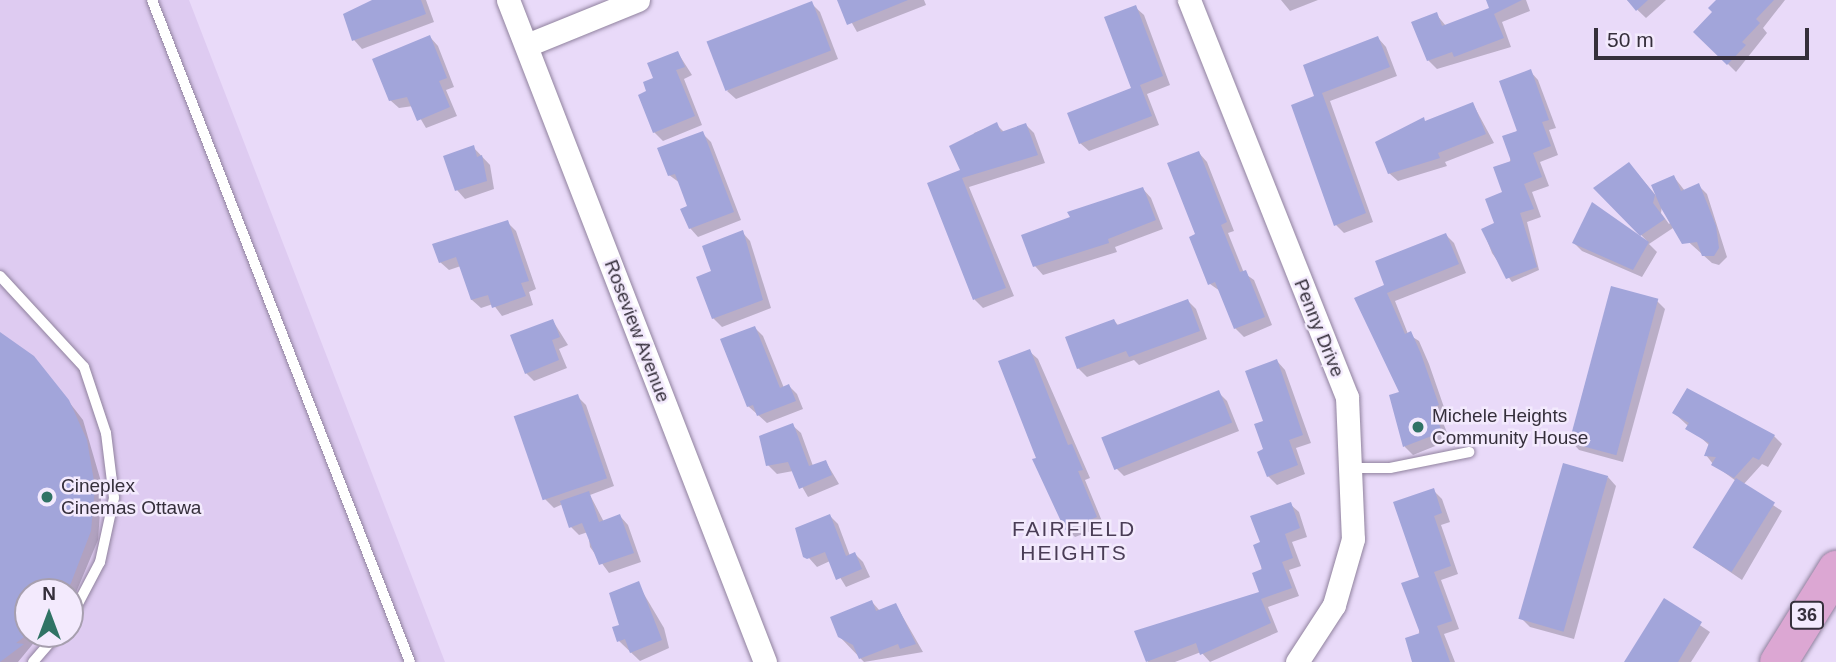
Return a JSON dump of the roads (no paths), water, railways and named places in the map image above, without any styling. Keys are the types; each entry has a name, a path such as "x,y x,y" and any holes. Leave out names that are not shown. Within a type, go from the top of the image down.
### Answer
{"main road":[{"name":"36","path":"1777,662 1836,569"}],"street":[{"name":"Roseview Avenue","path":"508,0 765,662"},
{"path":"527,45 638,0"},
{"name":"Penny Drive","path":"1189,0 1347,397 1353,539 1338,592 1297,662"}],"lane":[{"path":"152,0 410,662"},
{"path":"0,276 84,367 106,433 114,498 100,562 84,592"},
{"path":"1352,468 1390,468 1469,452"},
{"path":"33,662 45,648"}],"place":[{"name":"Michele Heights Community House","path":"1418,427"},
{"name":"Cineplex Cinemas Ottawa","path":"47,497"}],"district":[{"name":"FAIRFIELD HEIGHTS","path":"1074,541"}]}
